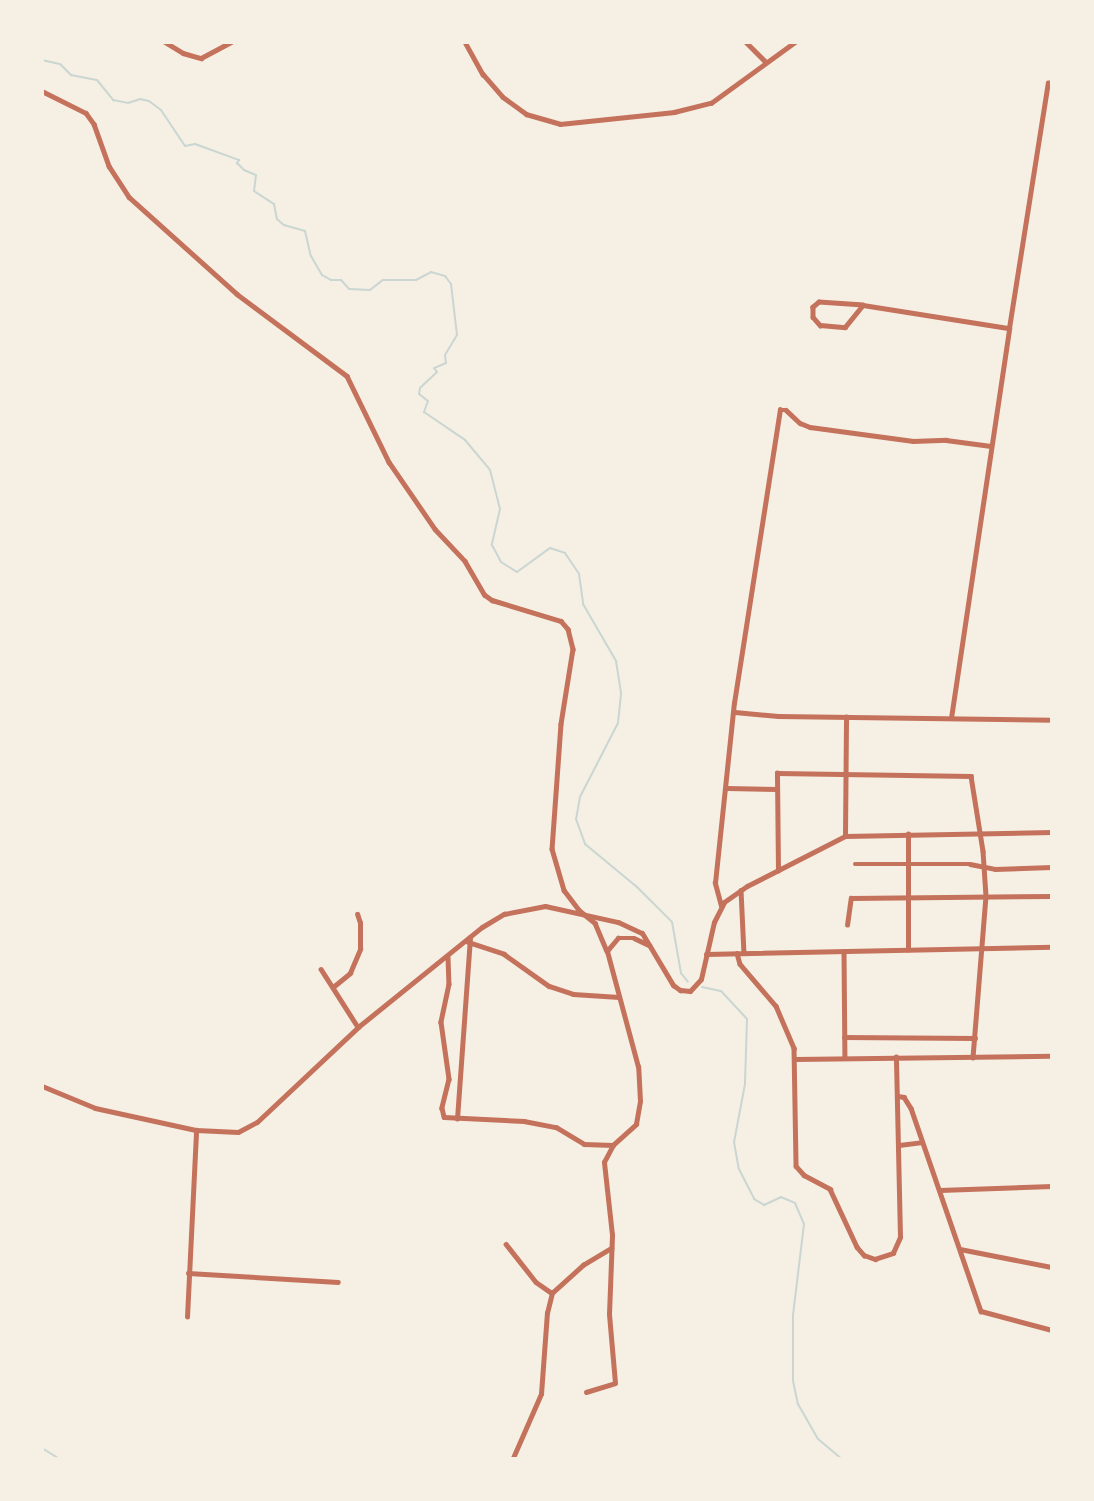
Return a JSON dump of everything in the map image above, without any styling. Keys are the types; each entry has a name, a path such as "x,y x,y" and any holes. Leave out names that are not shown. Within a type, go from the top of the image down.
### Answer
{"street":[{"path":"165,42 183,53 201,58 231,42"},
{"path":"465,42 483,74 503,97 526,114 560,124 674,112 711,103 795,42"},
{"path":"746,42 766,62"},
{"path":"951,718 990,446 1048,83 1052,82"},
{"path":"42,91 86,114 94,124 109,166 129,197 238,294 347,376 389,462 435,529 465,561 485,594 492,600 561,621 568,629 573,649 561,724 552,841 564,890 579,910 594,923 607,951 638,1067 640,1101 636,1124 613,1144 604,1162 611,1248 609,1314 615,1383 586,1392"},
{"path":"862,305 845,327 820,325 814,319 814,307 818,302 862,305 1009,328"},
{"path":"42,1086 95,1108 196,1130 227,1134 247,1129 358,1027 504,914 525,909 546,906 579,910 634,928 649,944 671,981 683,991 697,986 721,906 715,883 735,712 757,545 780,410 786,410 800,423 810,427 904,440 946,440 990,446"},
{"path":"735,712 1052,720"},
{"path":"845,836 846,716"},
{"path":"778,871 777,773 970,776 974,780 979,833 985,867 986,896 984,948 973,1056"},
{"path":"727,788 777,788"},
{"path":"721,906 741,890 845,836 1052,832"},
{"path":"908,834 908,950"},
{"path":"855,864 1052,867"},
{"path":"741,890 744,953"},
{"path":"847,925 850,898 1052,896"},
{"path":"333,987 350,973 360,949 360,922 357,914"},
{"path":"607,951 618,938 634,938 649,944"},
{"path":"468,940 504,954 549,986 573,994 619,998"},
{"path":"457,1119 468,940"},
{"path":"706,954 1052,947"},
{"path":"844,951 845,1057"},
{"path":"737,953 745,971 776,1006 792,1044 795,1058 796,1166 804,1175 832,1192 861,1252 875,1259 893,1253 900,1237 896,1057"},
{"path":"448,957 449,984 441,1022 449,1087 442,1113 444,1117 524,1121 556,1127 584,1144 613,1144"},
{"path":"321,969 358,1027"},
{"path":"844,1038 975,1038"},
{"path":"795,1058 1052,1056"},
{"path":"898,1096 908,1103 981,1311 1052,1330"},
{"path":"187,1318 196,1130"},
{"path":"899,1145 922,1142"},
{"path":"940,1190 1052,1186"},
{"path":"506,1244 536,1282 552,1292"},
{"path":"513,1458 541,1394 547,1314 552,1292 583,1265 611,1248"},
{"path":"960,1249 1052,1267"},
{"path":"188,1273 338,1282"}],"waterway":[{"path":"42,60 60,64 71,75 97,80 113,100 128,103 140,99 149,101 161,110 185,146 195,144 239,160 237,163 244,170 256,175 254,191 274,204 277,219 284,225 305,231 311,256 322,275 331,280 341,280 349,289 370,290 383,280 416,280 431,272 445,276 451,284 457,335 445,355 446,363 434,368 437,372 420,388 419,394 428,401 424,412 465,440 490,470 500,509 492,545 501,562 517,572 550,548 565,553 579,574 583,604 616,661 621,694 618,723 580,797 576,819 585,844 637,887 672,922 681,973 688,982"},
{"path":"702,987 721,991 747,1019 745,1084 734,1142 739,1169 754,1199 764,1205 781,1197 795,1203 804,1224 793,1315 793,1381 798,1404 818,1439 841,1458"},
{"path":"42,1448 58,1458"}]}
